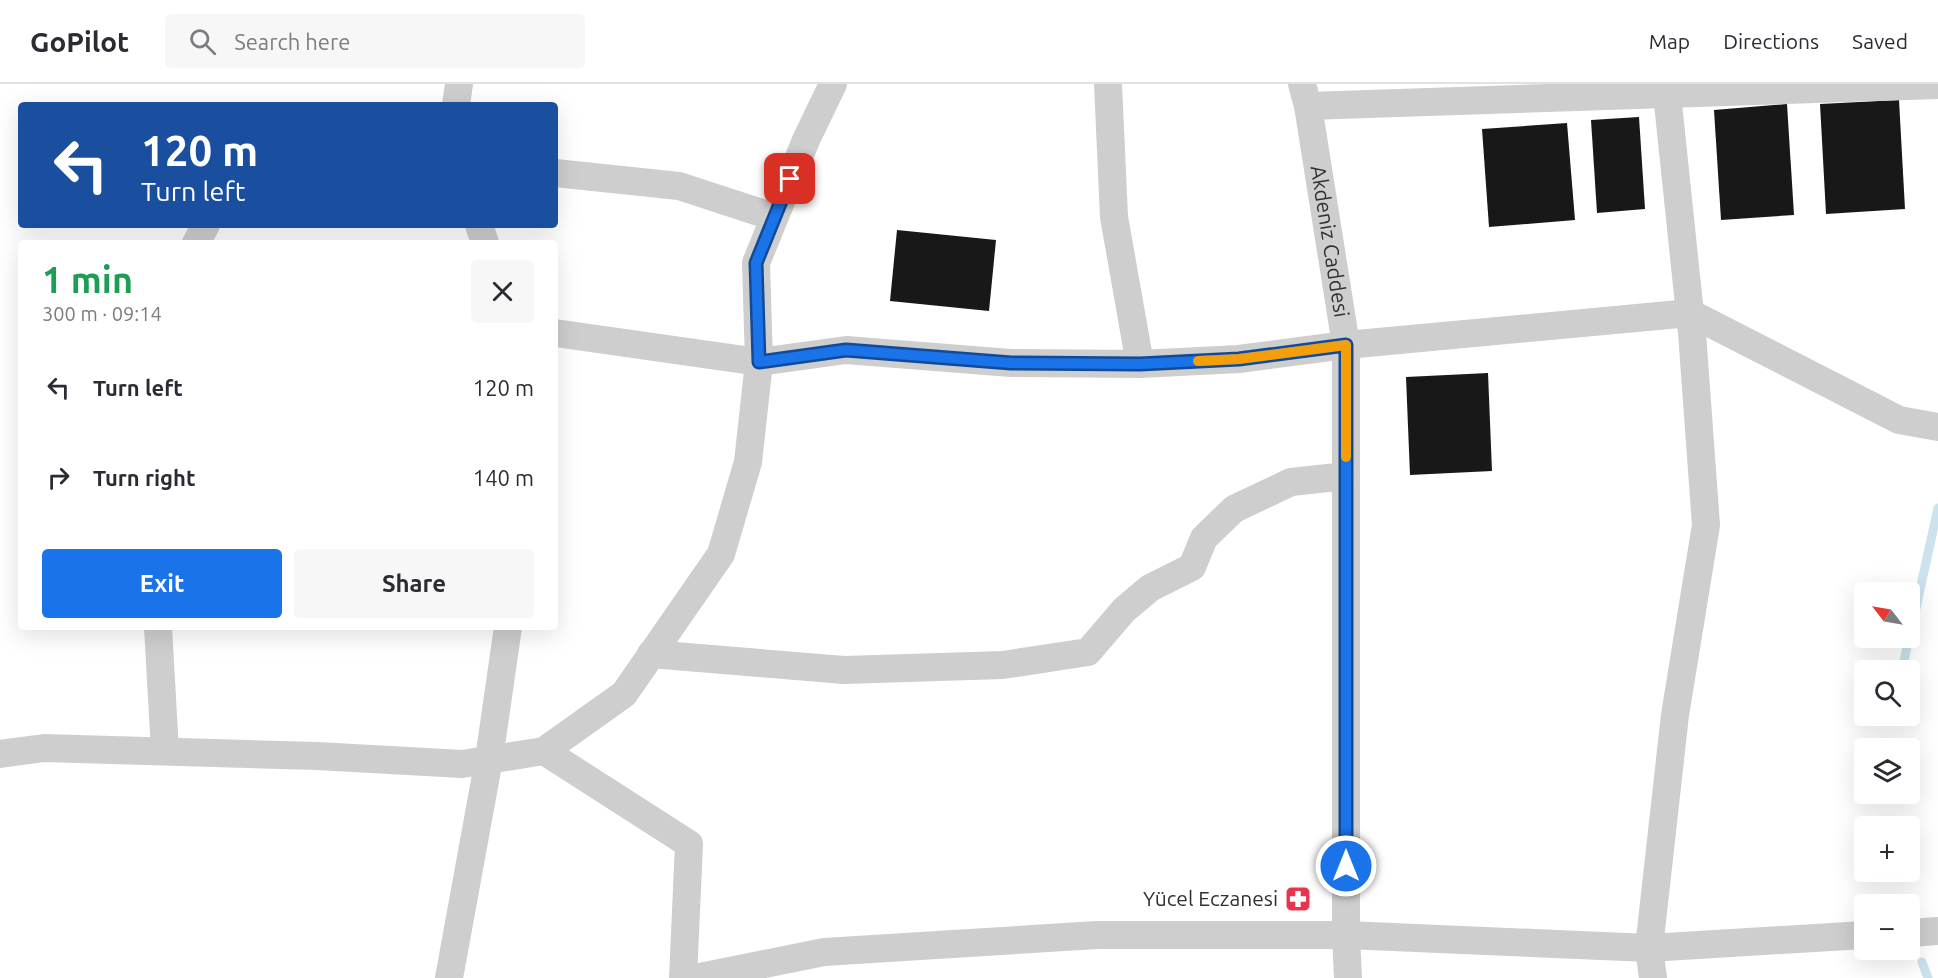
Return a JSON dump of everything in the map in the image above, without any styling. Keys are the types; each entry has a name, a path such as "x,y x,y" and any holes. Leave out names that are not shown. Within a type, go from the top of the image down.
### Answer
{"street":[{"path":"456,102 459,84"},
{"path":"0,754 44,748 462,764 544,751 624,694 721,554 748,462 759,362 756,263 833,84"},
{"path":"1108,84 1114,217 1140,364"},
{"path":"1305,95 1667,94 1938,85"},
{"path":"1653,978 1649,948 1675,715 1706,525 1690,313 1667,94"},
{"name":"Akdeniz Caddesi","path":"1305,95 1346,345 1346,935 1348,978"},
{"path":"558,173 679,186 774,218"},
{"path":"558,333 759,362 846,350 1011,363 1140,364 1239,359 1346,345 1690,313 1899,420 1938,427"},
{"path":"651,654 844,670 1003,665 1088,652 1125,610 1150,588 1192,567 1204,538 1234,509 1291,482 1346,476"},
{"path":"158,630 165,751"},
{"path":"449,978 489,759 508,630"},
{"path":"544,751 689,844 683,978"},
{"path":"1920,932 1938,931"},
{"path":"695,978 824,952 1097,935 1346,935 1649,948 1854,936"}],"building":[{"path":"1899,100 1905,209 1826,214 1820,104"},
{"path":"1787,104 1794,215 1721,220 1714,110"},
{"path":"1639,117 1645,209 1597,213 1591,120"},
{"path":"1567,123 1575,220 1489,227 1482,129"},
{"path":"897,230 996,240 989,311 890,301"},
{"path":"1488,373 1492,471 1410,475 1406,377"}],"waterway":[{"path":"1920,590 1938,508"},
{"path":"1904,660 1907,648"},
{"path":"1922,962 1928,978"}],"slow traffic":[{"path":"1198,361 1239,359 1346,345 1346,457"}],"place":[{"name":"Yücel Eczanesi","path":"1298,899"}],"route":[{"path":"790,179 756,263 759,362 846,350 1011,363 1140,364 1239,359 1346,345 1346,866"}]}
